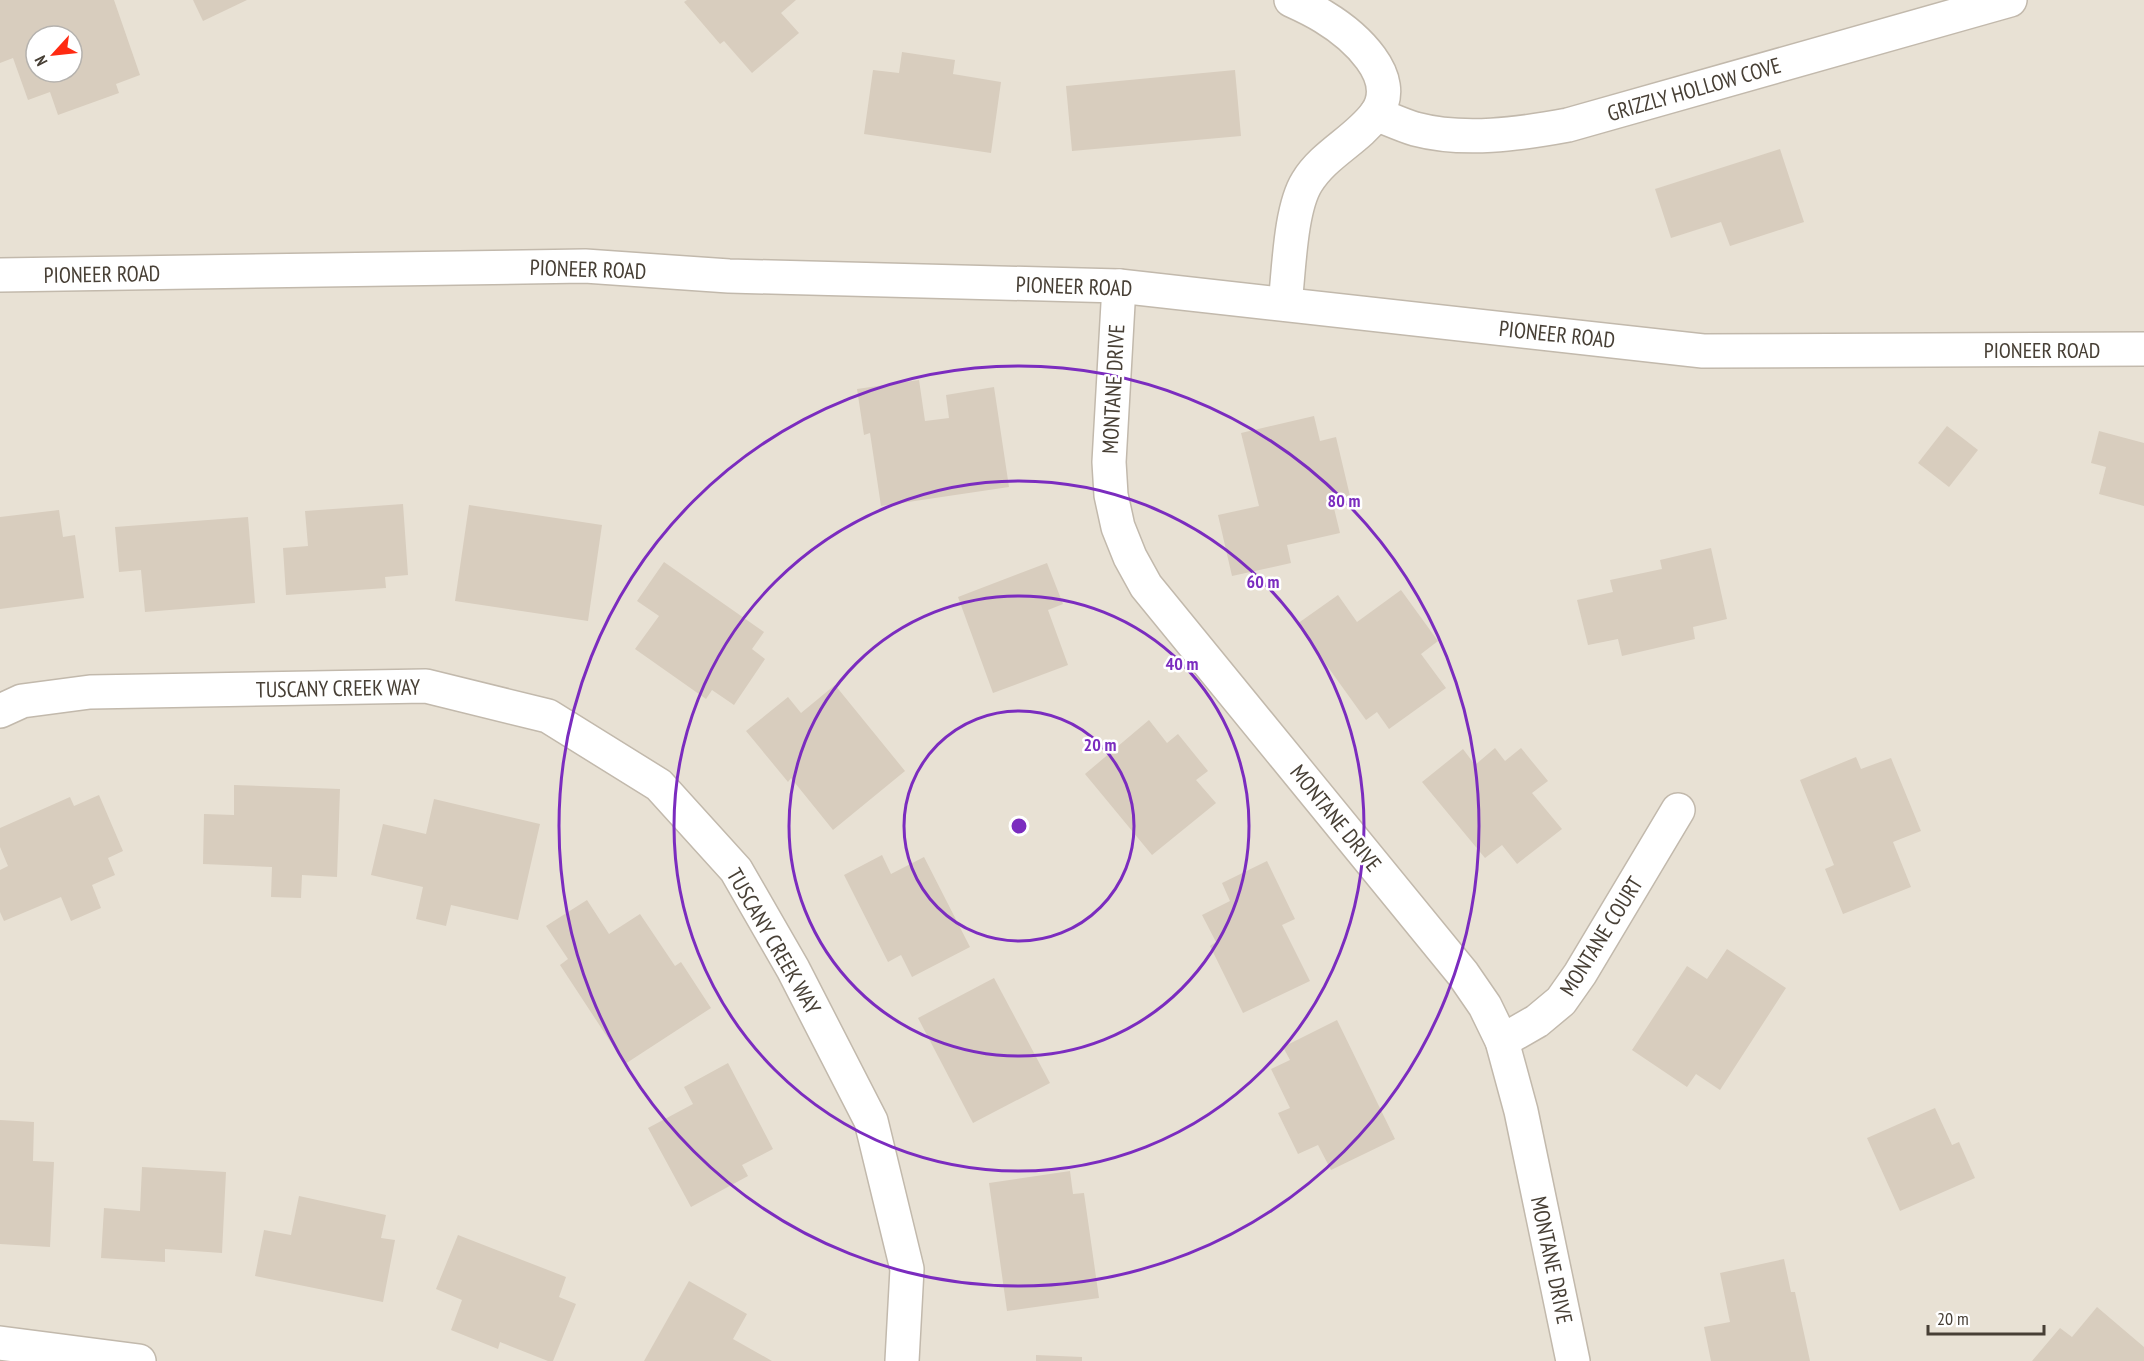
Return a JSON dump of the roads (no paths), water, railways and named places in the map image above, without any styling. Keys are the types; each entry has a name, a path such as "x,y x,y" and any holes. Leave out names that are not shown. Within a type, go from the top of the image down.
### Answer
{"street":[{"path":"1285,304 1293,232 1298,206 1306,183 1322,164 1376,114 1384,97 1382,79 1360,44 1324,17 1291,0"},
{"name":"GRIZZLY HOLLOW COVE","path":"1376,114 1416,129 1457,135 1530,132 1568,124 2010,0"},
{"name":"PIONEER ROAD","path":"0,275 585,266 729,276 1119,286 1702,351 2144,349"},
{"name":"MONTANE DRIVE","path":"1119,286 1110,473 1111,495 1118,528 1130,557 1146,586 1463,974 1485,1006 1502,1041 1521,1111 1573,1361"},
{"name":"TUSCANY CREEK WAY","path":"0,711 22,701 90,692 426,686 548,716 658,785 736,870 793,969 871,1120 906,1269 902,1361"},
{"name":"MONTANE COURT","path":"1502,1041 1537,1021 1561,1001 1580,974 1678,810"},
{"path":"0,1343 139,1361"}]}
